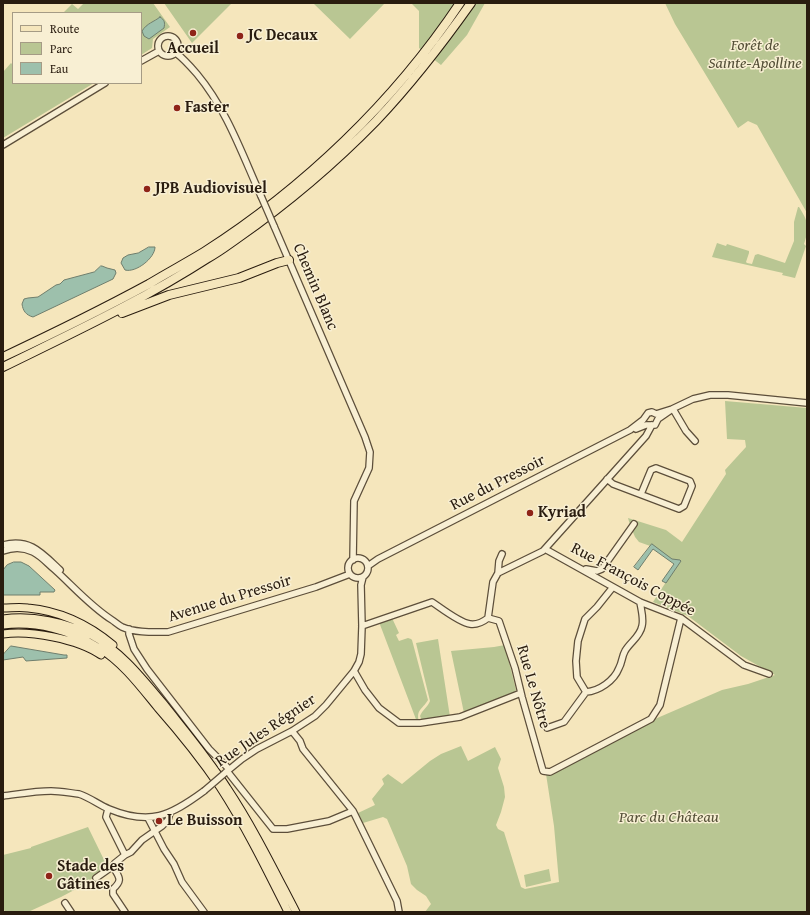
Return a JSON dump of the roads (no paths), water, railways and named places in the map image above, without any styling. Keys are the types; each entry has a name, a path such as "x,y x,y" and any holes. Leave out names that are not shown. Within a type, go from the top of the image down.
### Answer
{"highway":[{"path":"3,357 118,300 166,274 204,252 262,211 306,176 371,114 406,75 460,3"},
{"path":"3,367 123,307 170,281 209,258 267,218 311,182 377,120 432,56 471,3"},
{"path":"96,320 109,318 169,295 238,278 278,262 289,260"}],"main road":[{"path":"3,608 28,608 44,610 60,614 87,626 120,650 140,672 144,681"},
{"path":"3,619 26,618 58,623 91,636 119,654 144,681 201,750 226,786 254,832 296,912"},
{"path":"3,625 24,624 41,626 73,634 90,642 100,649 114,659 130,674 196,754 224,793 248,833 288,912"},
{"path":"3,634 14,632 45,635 74,642 96,652 111,662 129,678 162,718 172,724"}],"street":[{"path":"170,36 178,42 176,53 172,55 166,56 158,51 158,45 164,37 170,36"},
{"path":"142,60 158,51"},
{"name":"Chemin Blanc","path":"176,53 207,86 222,109 289,260 370,452 368,468 354,501 353,549 356,559"},
{"path":"3,145 103,84"},
{"path":"657,417 693,399 710,395 728,394 807,403"},
{"path":"672,409 686,431 695,441"},
{"path":"651,425 646,422 645,418 648,413 652,412 657,417"},
{"path":"498,572 543,551 646,436 651,425 656,423 657,417"},
{"name":"Rue du Pressoir","path":"368,566 378,559 630,430 641,423 645,418"},
{"name":"Rue du Pressoir","path":"630,430 651,425"},
{"path":"607,479 613,484 679,509 684,506 692,486 690,481 656,468 651,470 642,494"},
{"path":"580,567 593,571 602,569 634,524"},
{"name":"Avenue du Pressoir","path":"3,545 17,543 37,549 65,574 70,584"},
{"name":"Avenue du Pressoir","path":"3,551 16,548 33,552 100,612 122,626 136,630 168,632 316,587 340,578 349,571"},
{"name":"Rue François Coppée","path":"545,549 580,567 640,602 680,618 744,665 769,674"},
{"path":"362,626 432,602 462,621 471,624 484,621 488,618 493,582 498,572 502,554"},
{"path":"356,559 364,560 368,566 367,573 360,578 355,578 349,571 350,562 356,559"},
{"name":"Rue du Pressoir","path":"364,560 378,559"},
{"name":"Rue Jules Régnier","path":"3,796 52,791 80,795 108,809 132,817 148,818 170,813 192,801 242,759 257,749 292,731 315,716 354,671 361,654 362,626 360,578"},
{"path":"586,692 577,677 576,661 578,641 585,619 613,587"},
{"path":"586,692 593,692 605,685 616,675 625,650 641,632 643,624 640,602"},
{"name":"Rue Le Nôtre","path":"488,618 500,621 515,668 543,772 550,772 651,719 660,705 680,618"},
{"path":"129,629 132,643 147,669 273,829 286,829 329,821 353,811"},
{"path":"132,643 136,630"},
{"path":"354,671 365,690 379,708 399,723 420,723 460,717 521,693"},
{"path":"547,728 564,722 586,692"},
{"path":"292,731 303,749 353,811 397,901 399,912"},
{"path":"108,809 106,817 125,855"},
{"path":"96,878 131,852 142,840 162,826 168,820 170,813"},
{"path":"148,818 174,864 182,882 204,912"},
{"path":"113,866 120,880 113,889 113,894 125,912"},
{"path":"65,903 71,912"}],"water":[{"path":"160,17 163,19 164,28 149,39 144,36 142,31 144,28"},
{"path":"149,247 155,247 152,256 144,264 134,269 125,270 121,263 123,258 128,255 138,253"},
{"path":"101,266 115,270 116,273 113,279 33,317 24,311 22,304 24,299 38,297 64,280 94,272"},
{"path":"652,544 672,559 681,561 666,583 662,581 674,564 653,549 638,570 634,567"},
{"path":"14,562 21,562 29,566 55,590 54,592 40,592 40,595 3,595 3,570 7,565"},
{"path":"11,646 67,655 67,658 26,661 23,657 3,660 3,655"}],"place":[{"name":"Accueil","path":"193,33"},
{"name":"JC Decaux","path":"240,36"},
{"name":"Faster","path":"177,108"},
{"name":"JPB Audiovisuel","path":"147,189"},
{"name":"Kyriad","path":"530,513"},
{"name":"Le Buisson","path":"159,821"},
{"name":"Stade des Gâtines","path":"49,876"}],"park label":[{"name":"Forêt de Sainte-Apolline","path":"755,55"},
{"name":"Parc du Château","path":"669,818"}]}
